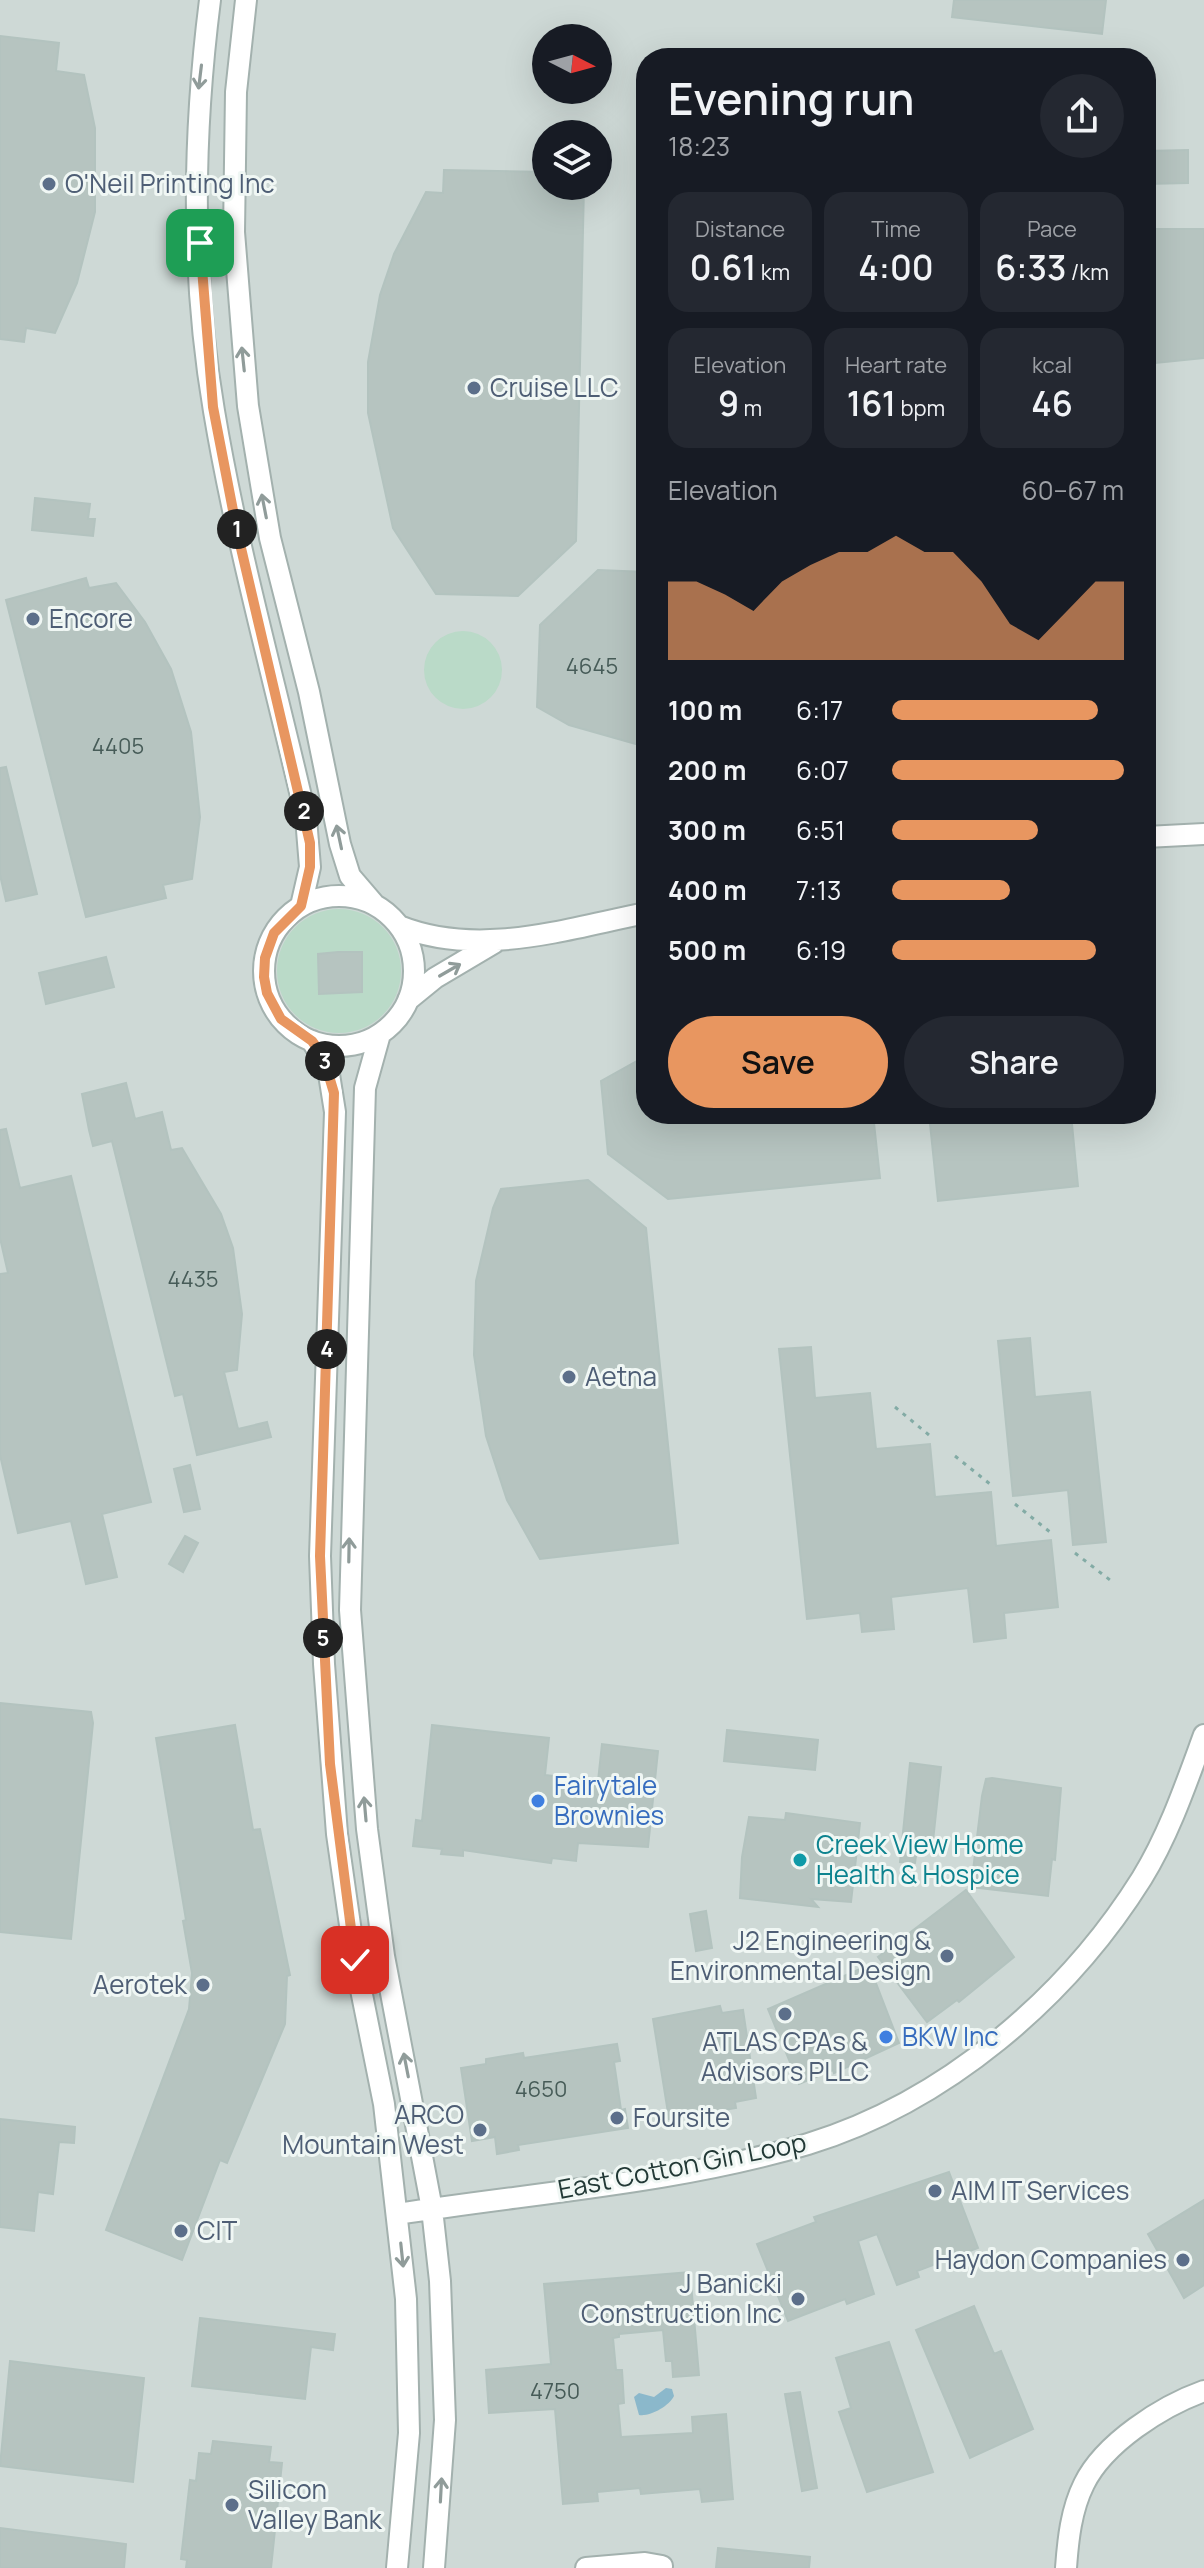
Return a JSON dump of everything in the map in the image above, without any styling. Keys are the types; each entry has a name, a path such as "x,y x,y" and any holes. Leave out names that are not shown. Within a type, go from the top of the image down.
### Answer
{"street":[{"path":"210,0 199,93 199,228 213,407 237,531 306,818 310,867 301,906"},
{"path":"246,0 236,92 234,232 248,406 270,538 309,692 343,856 350,876 374,904 399,926 429,936 494,943 636,915"},
{"path":"1156,836 1204,834"},
{"path":"374,904 336,896 301,906 274,933 265,958 264,977 267,993 281,1019 312,1041 323,1056 334,1093 320,1556 324,1674 337,1834 355,1960 384,2104 398,2214 409,2350 409,2433 397,2568"},
{"path":"312,1041 345,1046 380,1034 398,1018 413,985 413,958 399,926"},
{"path":"408,1000 435,978 494,943"},
{"path":"380,1034 365,1088 350,1610 367,1829 384,1956 432,2209 440,2281 445,2406 434,2568"},
{"path":"332,1207 344,1253 340,1348 343,1364 355,1379"},
{"name":"East Cotton Gin Loop","path":"398,2214 651,2176 808,2144 868,2121 930,2089 1023,2020 1103,1936 1143,1877 1176,1813 1204,1735"},
{"path":"1066,2568 1072,2518 1084,2484 1095,2465 1145,2424 1204,2391"},
{"path":"586,2568 645,2563 662,2566"}],"path":[{"path":"895,1407 929,1435"},
{"path":"955,1456 990,1484"},
{"path":"1015,1504 1050,1532"},
{"path":"1075,1553 1110,1580"}],"shaded area":[{"path":"0,0 1204,0 1204,2568 0,2568"}],"green space":[{"path":"463,631 478,634 491,642 499,655 502,670 499,685 491,698 478,706 463,709 448,706 435,698 427,685 424,670 427,655 435,642 448,634"},
{"path":"339,909 363,914 383,927 396,947 401,971 396,995 383,1015 363,1028 339,1033 315,1028 295,1015 282,995 277,971 282,947 295,927 315,914"}],"water":[{"path":"666,2388 672,2389 674,2396 668,2403 654,2413 639,2415 634,2397 639,2393 654,2397"}],"building":[{"path":"954,0 1106,0 1102,34 952,17"},
{"name":"O'Neil Printing Inc","path":"0,36 59,43 56,71 84,75 95,128 95,212 77,283 55,333 26,328 24,342 0,339"},
{"path":"1188,150 1188,183 1156,184 1156,151"},
{"name":"Cruise LLC","path":"444,170 532,172 532,200 584,200 576,541 518,596 436,594 393,528 368,413 368,362 380,295 394,254 426,192 443,193"},
{"path":"1156,229 1204,229 1204,358 1156,363"},
{"path":"35,498 90,504 88,519 95,519 93,536 32,530"},
{"path":"598,570 636,572 636,744 569,725 537,707 540,625"},
{"path":"86,578 89,588 116,583 145,622 171,669 191,732 200,817 192,879 163,885 166,898 86,917 6,600"},
{"path":"6,767 37,894 6,901 0,875 0,768"},
{"path":"362,952 362,992 319,994 318,954"},
{"path":"106,957 114,987 46,1004 39,973"},
{"path":"636,1062 636,1124 874,1124 880,1178 668,1199 608,1154 601,1081"},
{"path":"126,1083 135,1119 162,1112 171,1150 182,1148 221,1214 233,1248 242,1314 237,1370 224,1372 238,1429 267,1422 271,1437 197,1455 183,1394 175,1396 112,1141 93,1146 82,1094"},
{"path":"930,1124 1072,1124 1078,1186 938,1201"},
{"path":"6,1129 20,1188 71,1176 151,1502 102,1514 117,1577 86,1584 71,1521 18,1533 0,1455 0,1274 8,1273 0,1238 0,1130"},
{"name":"Aetna","path":"588,1180 646,1228 678,1543 540,1559 507,1500 486,1436 474,1355 476,1281 493,1208 501,1189"},
{"path":"1030,1338 1035,1397 1090,1392 1106,1542 1073,1545 1068,1490 1013,1496 998,1341"},
{"path":"811,1347 815,1398 870,1393 876,1449 930,1444 935,1497 991,1492 996,1546 1051,1540 1058,1607 1004,1613 1006,1638 974,1642 968,1588 891,1597 894,1629 862,1632 860,1613 807,1619 779,1349"},
{"path":"190,1465 200,1509 184,1512 174,1469"},
{"path":"185,1536 198,1543 183,1572 169,1564"},
{"path":"0,1703 91,1712 93,1723 71,1939 0,1932"},
{"path":"235,1725 253,1830 260,1829 290,1975 287,1976 285,2024 227,2163 220,2160 182,2260 106,2230 189,2009 192,1973 183,1921 186,1920 156,1738"},
{"name":"Fairytale Brownies","path":"432,1725 549,1738 545,1775 598,1781 602,1744 658,1751 648,1847 578,1843 576,1861 552,1858 551,1863 463,1850 463,1856 441,1854 442,1849 413,1846 416,1820 422,1821"},
{"path":"727,1730 818,1740 815,1770 724,1761"},
{"path":"910,1763 941,1767 932,1850 917,1848 915,1863 900,1862"},
{"path":"986,1779 1061,1788 1055,1860 1052,1859 1048,1896 971,1887 982,1796"},
{"name":"Creek View Home Health & Hospice","path":"786,1813 860,1823 851,1902 811,1899 818,1907 740,1898 742,1857 749,1817 785,1820"},
{"name":"J2 Engineering & Environmental Design","path":"966,1890 1014,1957 959,2002 957,2000 927,2022 878,1957"},
{"path":"706,1911 712,1948 696,1951 690,1914"},
{"path":"869,1965 899,2043 834,2073 833,2070 799,2084 768,2009"},
{"path":"720,2006 722,2013 743,2010 756,2098 735,2102 736,2108 669,2119 653,2019"},
{"path":"617,2044 620,2061 614,2062 621,2110 625,2109 628,2128 518,2145 519,2150 497,2154 495,2137 472,2141 461,2068 486,2064 486,2059 523,2053 524,2058"},
{"path":"0,2119 75,2127 74,2143 59,2142 53,2194 38,2192 34,2231 0,2227"},
{"path":"949,2172 978,2248 917,2271 919,2277 897,2285 877,2234 858,2241 874,2294 847,2304 845,2299 788,2321 757,2244 816,2222 814,2217"},
{"name":"Haydon Companies","path":"1204,2200 1204,2285 1184,2298 1148,2234"},
{"path":"690,2272 699,2375 673,2377 672,2361 666,2361 663,2330 619,2334 619,2337 613,2338 616,2370 622,2370 624,2403 618,2404 621,2437 693,2433 692,2417 726,2414 733,2499 702,2502 700,2489 641,2494 640,2488 597,2492 598,2501 563,2504 555,2409 489,2413 486,2370 551,2364 544,2284"},
{"path":"974,2306 994,2354 1001,2351 1033,2429 970,2458 916,2330"},
{"path":"200,2318 335,2334 333,2350 311,2347 305,2399 192,2386"},
{"path":"889,2342 933,2472 867,2492 839,2412 851,2408 836,2358"},
{"path":"10,2361 144,2378 133,2482 0,2466"},
{"path":"800,2392 817,2488 802,2491 785,2394"},
{"name":"Silicon Valley Bank","path":"213,2441 271,2447 269,2462 282,2463 271,2568 186,2568 187,2560 181,2559 190,2480 196,2481 199,2453 211,2454"},
{"path":"0,2528 126,2544 124,2568 0,2568"},
{"path":"718,2548 810,2557 809,2568 716,2568"}],"place":[{"name":"O'Neil Printing Inc","path":"49,184"},
{"name":"Cruise LLC","path":"474,388"},
{"name":"Encore","path":"33,619"},
{"name":"Aetna","path":"569,1377"},
{"name":"Fairytale Brownies","path":"538,1801"},
{"name":"Creek View Home Health & Hospice","path":"800,1860"},
{"name":"J2 Engineering & Environmental Design","path":"947,1956"},
{"name":"Aerotek","path":"203,1985"},
{"name":"ATLAS CPAs & Advisors PLLC","path":"785,2014"},
{"name":"BKW Inc","path":"886,2037"},
{"name":"Foursite","path":"617,2118"},
{"name":"ARCO Mountain West","path":"480,2130"},
{"name":"AIM IT Services","path":"935,2191"},
{"name":"CIT","path":"181,2231"},
{"name":"Haydon Companies","path":"1183,2260"},
{"name":"J Banicki Construction Inc","path":"798,2299"},
{"name":"Silicon Valley Bank","path":"232,2505"}],"route":[{"path":"200,243 213,407 237,531 310,843 310,867 301,906 274,933 265,958 264,977 267,993 281,1019 292,1030 312,1041 323,1056 334,1093 335,1146 320,1556 330,1764 355,1960"}]}
